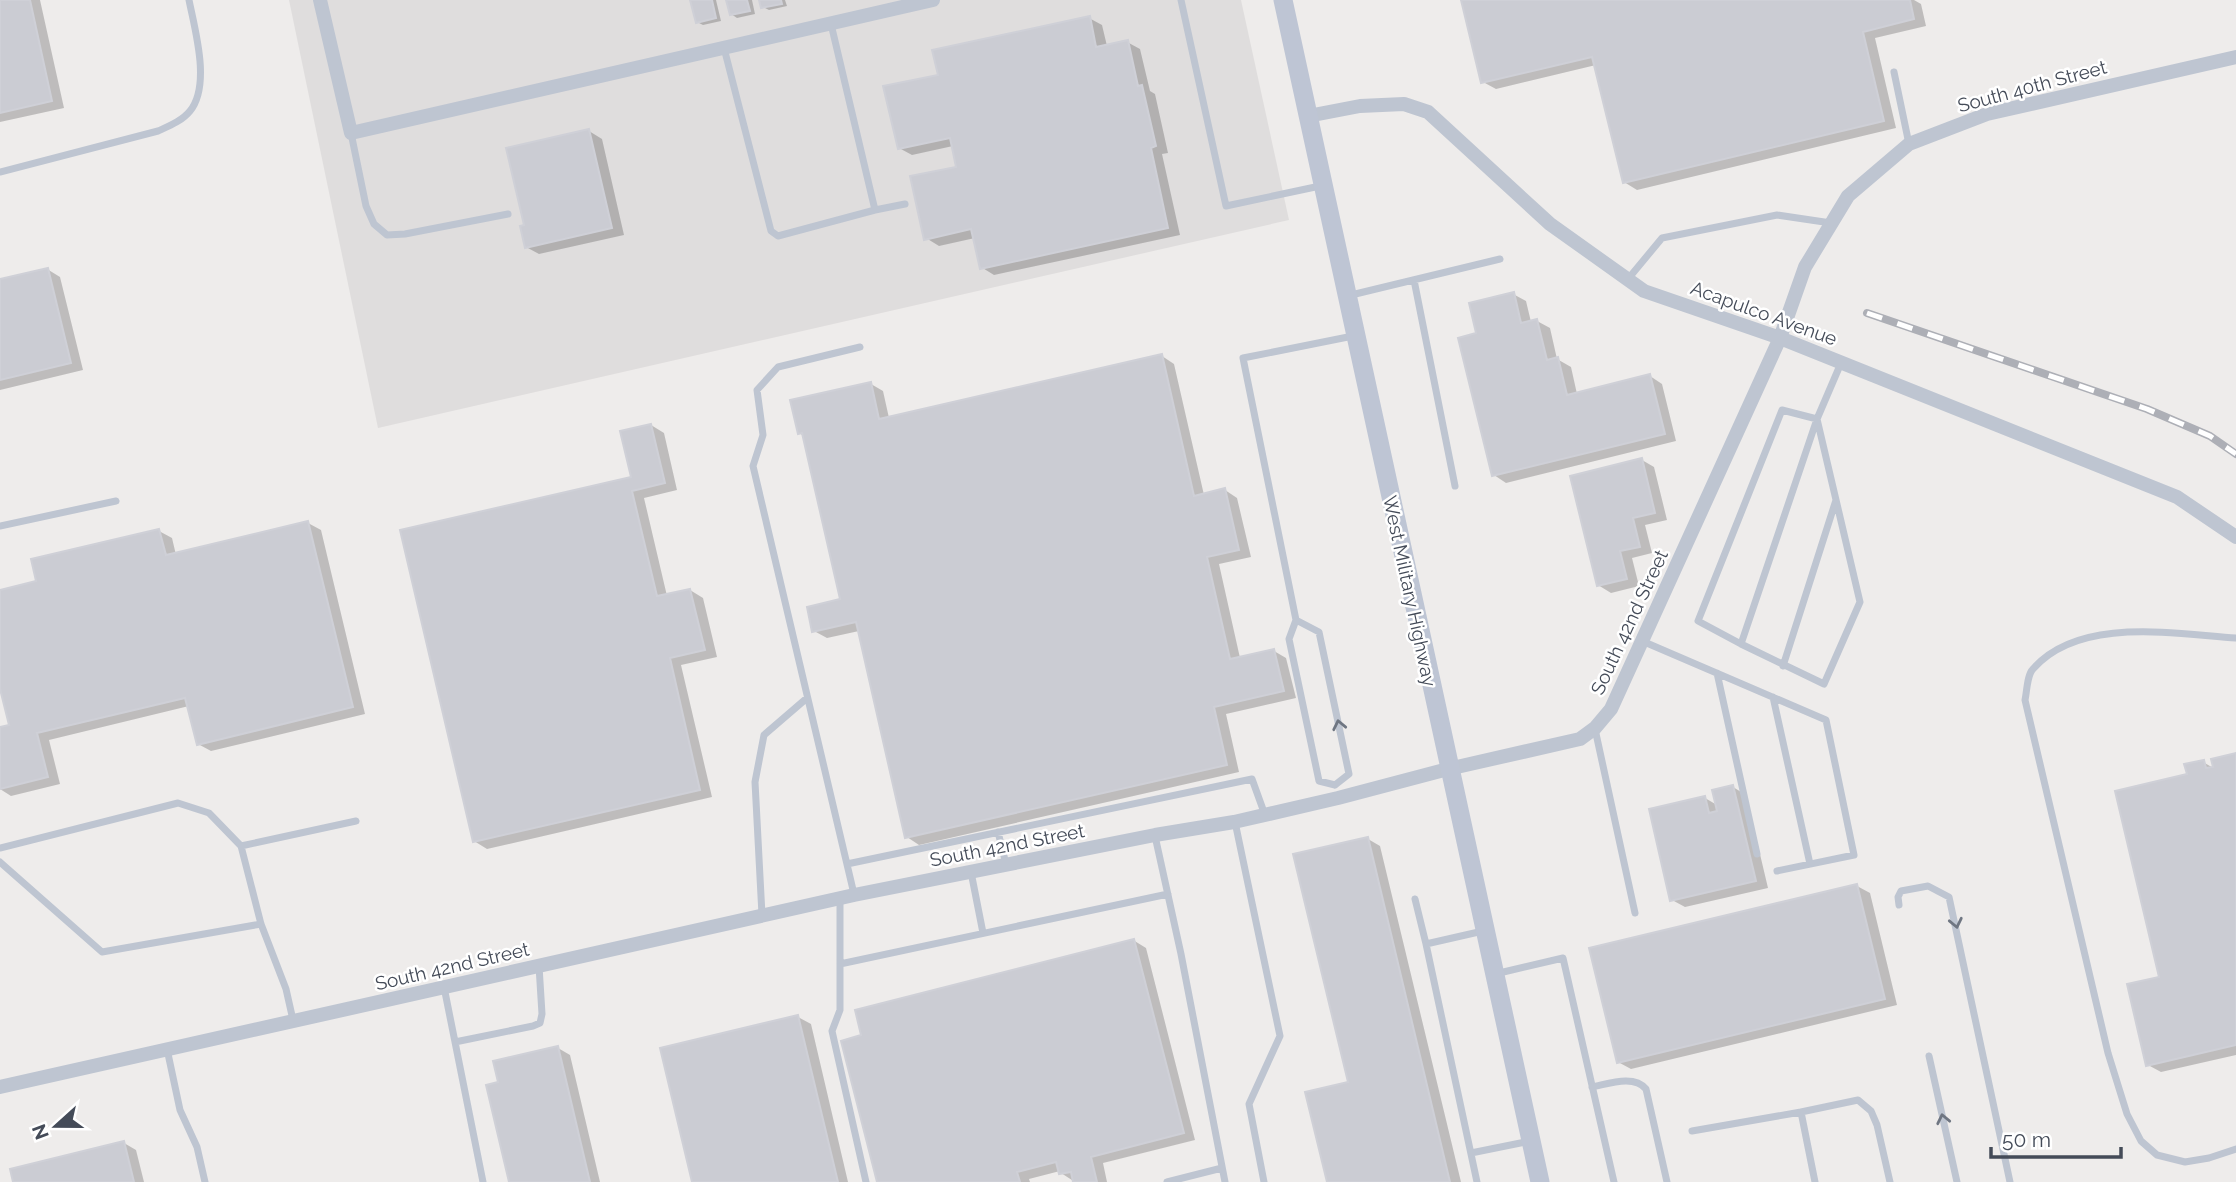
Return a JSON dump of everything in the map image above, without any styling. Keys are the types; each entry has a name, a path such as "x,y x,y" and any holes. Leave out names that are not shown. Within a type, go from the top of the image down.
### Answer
{"main road":[{"name":"West Military Highway","path":"1283,0 1483,931 1540,1182"}],"street":[{"path":"320,0 351,133 933,0"},
{"name":"South 40th Street","path":"1780,338 1805,267 1848,195 1909,144 1987,114 2236,57"},
{"name":"Acapulco Avenue","path":"1308,116 1360,106 1404,104 1428,112 1550,225 1644,290 1780,338 2177,497 2236,537"},
{"name":"South 42nd Street","path":"0,1087 847,897 1155,835 1234,822 1337,792 1580,739 1595,728 1611,709 1780,338"}],"lane":[{"path":"0,172 158,131 189,112 199,94 201,83 188,0"},
{"path":"1181,0 1226,206 1323,185"},
{"path":"831,23 876,210"},
{"path":"724,48 771,231 778,236 905,204"},
{"path":"1894,72 1909,144"},
{"path":"351,133 366,206 374,224 387,235 508,214"},
{"path":"1628,279 1662,238 1777,215 1832,223"},
{"path":"1347,296 1500,259"},
{"path":"1414,280 1455,486"},
{"path":"1296,620 1320,632 1349,774 1337,792 1319,781 1289,639 1296,620 1243,358 1355,336"},
{"path":"860,347 778,367 757,390 763,435 753,466 847,863 847,897 840,964 840,1010 832,1031 866,1182"},
{"path":"1741,644 1817,419 1841,362"},
{"path":"1782,410 1817,419 1860,602 1824,684 1783,666 1698,621 1782,410"},
{"path":"1783,666 1836,499"},
{"path":"0,526 116,501"},
{"path":"2236,638 2144,631 2080,638 2054,651 2031,670 2025,700 2108,1053 2127,1114 2141,1141 2157,1155 2185,1161 2209,1158 2236,1149"},
{"path":"1642,641 1826,720 1854,855 1777,870"},
{"path":"1717,673 1757,854"},
{"path":"1773,697 1810,864"},
{"path":"762,916 755,782 764,735 807,698"},
{"path":"1595,728 1635,913"},
{"path":"847,863 1252,779 1265,815"},
{"path":"0,848 178,803 209,813 241,846 261,924 286,989 293,1021"},
{"path":"241,846 356,821"},
{"path":"1234,822 1280,1036 1249,1104 1264,1182"},
{"path":"998,832 1006,865"},
{"path":"1155,835 1225,1182"},
{"path":"0,862 102,952 261,924"},
{"path":"971,872 984,933"},
{"path":"1899,905 1898,897 1901,891 1928,886 1949,897 2010,1182"},
{"path":"840,964 1168,894"},
{"path":"1415,898 1477,1182"},
{"path":"1426,944 1483,931"},
{"path":"1494,974 1563,958 1614,1182"},
{"path":"455,1042 540,1023 542,1014 539,966"},
{"path":"444,987 483,1182"},
{"path":"167,1049 180,1110 197,1147 205,1182"},
{"path":"1929,1056 1957,1182"},
{"path":"1592,1087 1634,1082 1643,1084 1647,1089 1667,1182"},
{"path":"1692,1131 1858,1100 1871,1111 1877,1125 1890,1182"},
{"path":"1801,1112 1815,1182"},
{"path":"1471,1153 1531,1141"},
{"path":"1167,1182 1222,1168"}],"shaded area":[{"path":"289,0 1241,0 1289,220 378,428"}],"building":[{"path":"0,0 30,0 52,101 0,113"},
{"path":"690,0 712,0 716,18 696,23"},
{"path":"726,0 747,0 750,11 730,15"},
{"path":"759,0 781,0 782,4 761,8"},
{"path":"1461,0 1910,0 1914,19 1863,32 1884,121 1623,183 1592,57 1481,83"},
{"path":"1090,16 1096,47 1128,40 1156,146 1151,148 1168,228 980,269 971,229 924,240 910,176 956,167 950,138 898,149 883,86 938,75 932,50"},
{"path":"589,129 612,228 525,248 520,226 524,225 506,148"},
{"path":"48,268 71,363 0,380 0,279"},
{"path":"1514,292 1521,323 1537,319 1547,360 1558,357 1567,395 1650,374 1665,434 1492,476 1458,338 1476,333 1469,303"},
{"path":"1162,354 1194,496 1225,488 1239,550 1207,557 1230,659 1274,649 1284,691 1214,707 1227,765 905,838 856,622 812,632 807,607 840,599 802,433 798,434 790,400 871,382 879,419"},
{"path":"651,424 665,483 632,491 657,596 690,589 705,650 670,658 700,790 473,842 400,530 631,477 620,431"},
{"path":"1642,458 1655,513 1633,518 1640,547 1620,551 1627,579 1597,586 1570,476"},
{"path":"308,521 353,707 197,745 185,698 37,733 48,777 0,789 0,727 9,725 0,689 0,590 36,581 31,559 159,529 166,555"},
{"path":"2236,753 2236,1045 2146,1066 2127,984 2159,977 2115,791 2187,774 2184,764 2204,760 2206,768 2213,767 2211,759"},
{"path":"1733,785 1756,881 1670,901 1649,809 1705,796 1709,813 1717,811 1712,790"},
{"path":"1368,837 1450,1182 1327,1182 1305,1092 1348,1082 1293,854"},
{"path":"1857,884 1885,999 1617,1063 1589,948"},
{"path":"1134,939 1184,1133 1091,1157 1097,1182 1073,1182 1071,1172 1059,1174 1056,1162 1017,1172 1020,1182 877,1182 841,1041 861,1035 855,1010"},
{"path":"798,1015 838,1182 692,1182 660,1048"},
{"path":"558,1046 590,1182 509,1182 486,1085 498,1082 493,1061"},
{"path":"124,1141 134,1182 13,1182 10,1169"}],"railway":[{"path":"1867,313 2147,409 2210,436 2236,454"}]}
